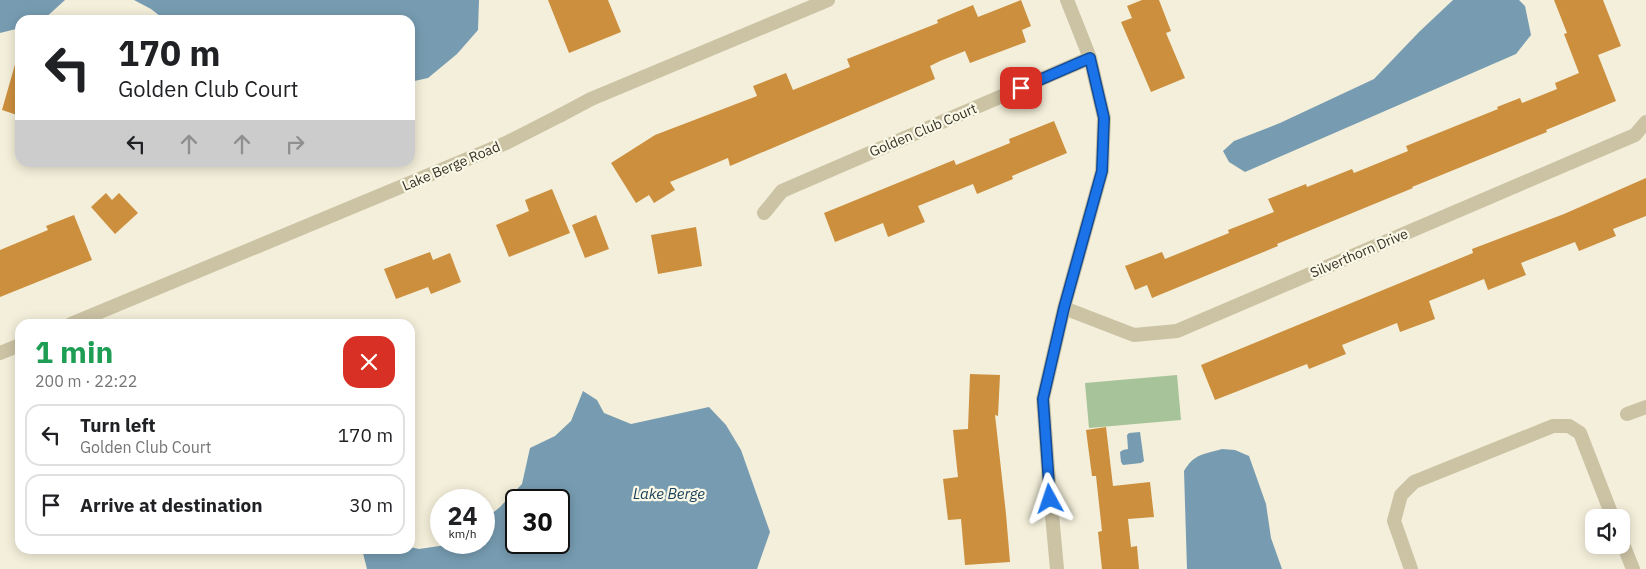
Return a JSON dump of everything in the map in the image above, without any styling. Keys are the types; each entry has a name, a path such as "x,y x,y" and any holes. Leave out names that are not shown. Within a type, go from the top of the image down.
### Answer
{"street":[{"name":"Lake Berge Road","path":"83,319 506,143 590,99 828,0"},
{"path":"1057,569 1048,482 1043,399 1064,308 1102,171 1104,118 1090,58 1067,0"},
{"name":"Golden Club Court","path":"764,212 782,191 1090,58"},
{"name":"Silverthorn Drive","path":"1064,308 1134,335 1177,331 1636,135 1646,122"},
{"path":"0,353 15,347"},
{"path":"1627,414 1646,406"},
{"path":"1412,569 1394,521 1400,495 1414,482 1553,426 1569,426 1580,433 1610,509"},
{"path":"1627,554 1633,569"}],"green space":[{"path":"1177,375 1181,420 1089,428 1085,383"}],"water":[{"path":"0,0 65,0 48,15 15,15 15,29 0,33"},
{"path":"134,0 479,0 478,30 457,54 428,78 415,81 415,15 159,15"},
{"path":"1453,0 1519,0 1525,6 1531,35 1516,54 1245,172 1229,162 1223,151 1234,141 1280,123 1374,79"},
{"name":"Lake Berge","path":"583,391 597,400 604,413 631,424 709,407 726,425 741,450 770,532 757,569 367,569 363,554 415,554 415,548 430,547 430,554 495,554 495,511 505,502 505,554 570,554 570,489 517,489 522,484 530,448 555,436 571,421"},
{"path":"1140,432 1144,461 1123,465 1120,452 1128,449 1127,435"},
{"path":"1222,449 1235,450 1249,456 1266,504 1271,538 1282,569 1187,569 1184,471 1196,458"}],"building":[{"path":"548,0 608,0 621,32 569,53"},
{"path":"1021,0 1031,26 1022,30 1026,42 970,63 965,51 940,61 930,66 935,79 730,166 728,158 670,182 675,190 654,203 649,195 636,203 611,163 655,135 757,96 753,86 786,73 793,90 850,67 847,59 938,23 937,20 973,5 978,17"},
{"path":"1142,0 1159,0 1171,31 1166,33 1185,78 1151,92 1121,22 1132,18 1127,6"},
{"path":"1554,0 1603,0 1621,46 1598,55 1616,101 1546,130 1547,132 1412,187 1277,244 1278,246 1152,298 1147,285 1135,290 1125,266 1162,252 1165,259 1229,233 1228,230 1274,212 1268,199 1306,184 1307,187 1352,169 1354,173 1408,151 1406,146 1498,109 1497,107 1520,98 1522,103 1557,89 1555,83 1579,73 1564,34 1567,33"},
{"path":"15,64 15,114 2,110"},
{"path":"1054,121 1067,153 1012,176 1013,179 977,194 973,184 918,206 925,222 888,237 883,223 835,242 824,213 954,160 956,165 1010,143 1009,139"},
{"path":"1646,178 1646,216 1613,229 1616,236 1579,251 1575,242 1521,263 1526,275 1488,290 1484,279 1429,301 1435,319 1400,332 1397,323 1342,345 1346,354 1309,369 1307,364 1215,400 1201,365 1473,253 1472,249 1564,214"},
{"path":"552,189 570,233 509,257 496,225 529,211 525,200"},
{"path":"106,193 112,200 119,193 138,213 115,234 91,207"},
{"path":"74,215 92,260 0,297 0,250 48,230 46,226"},
{"path":"596,215 609,249 585,258 572,225"},
{"path":"696,227 702,266 658,274 651,235"},
{"path":"430,252 433,260 450,253 461,282 431,294 428,287 396,299 384,269"},
{"path":"970,374 1000,375 998,416 995,415 1010,562 965,565 961,519 948,520 943,479 958,477 953,430 968,429"},
{"path":"1106,427 1113,486 1150,482 1154,517 1128,519 1131,547 1137,546 1139,569 1102,569 1098,532 1102,531 1096,476 1092,476 1086,430"}],"route":[{"path":"1021,88 1090,58 1104,118 1102,171 1064,308 1043,399 1050,499"}]}
